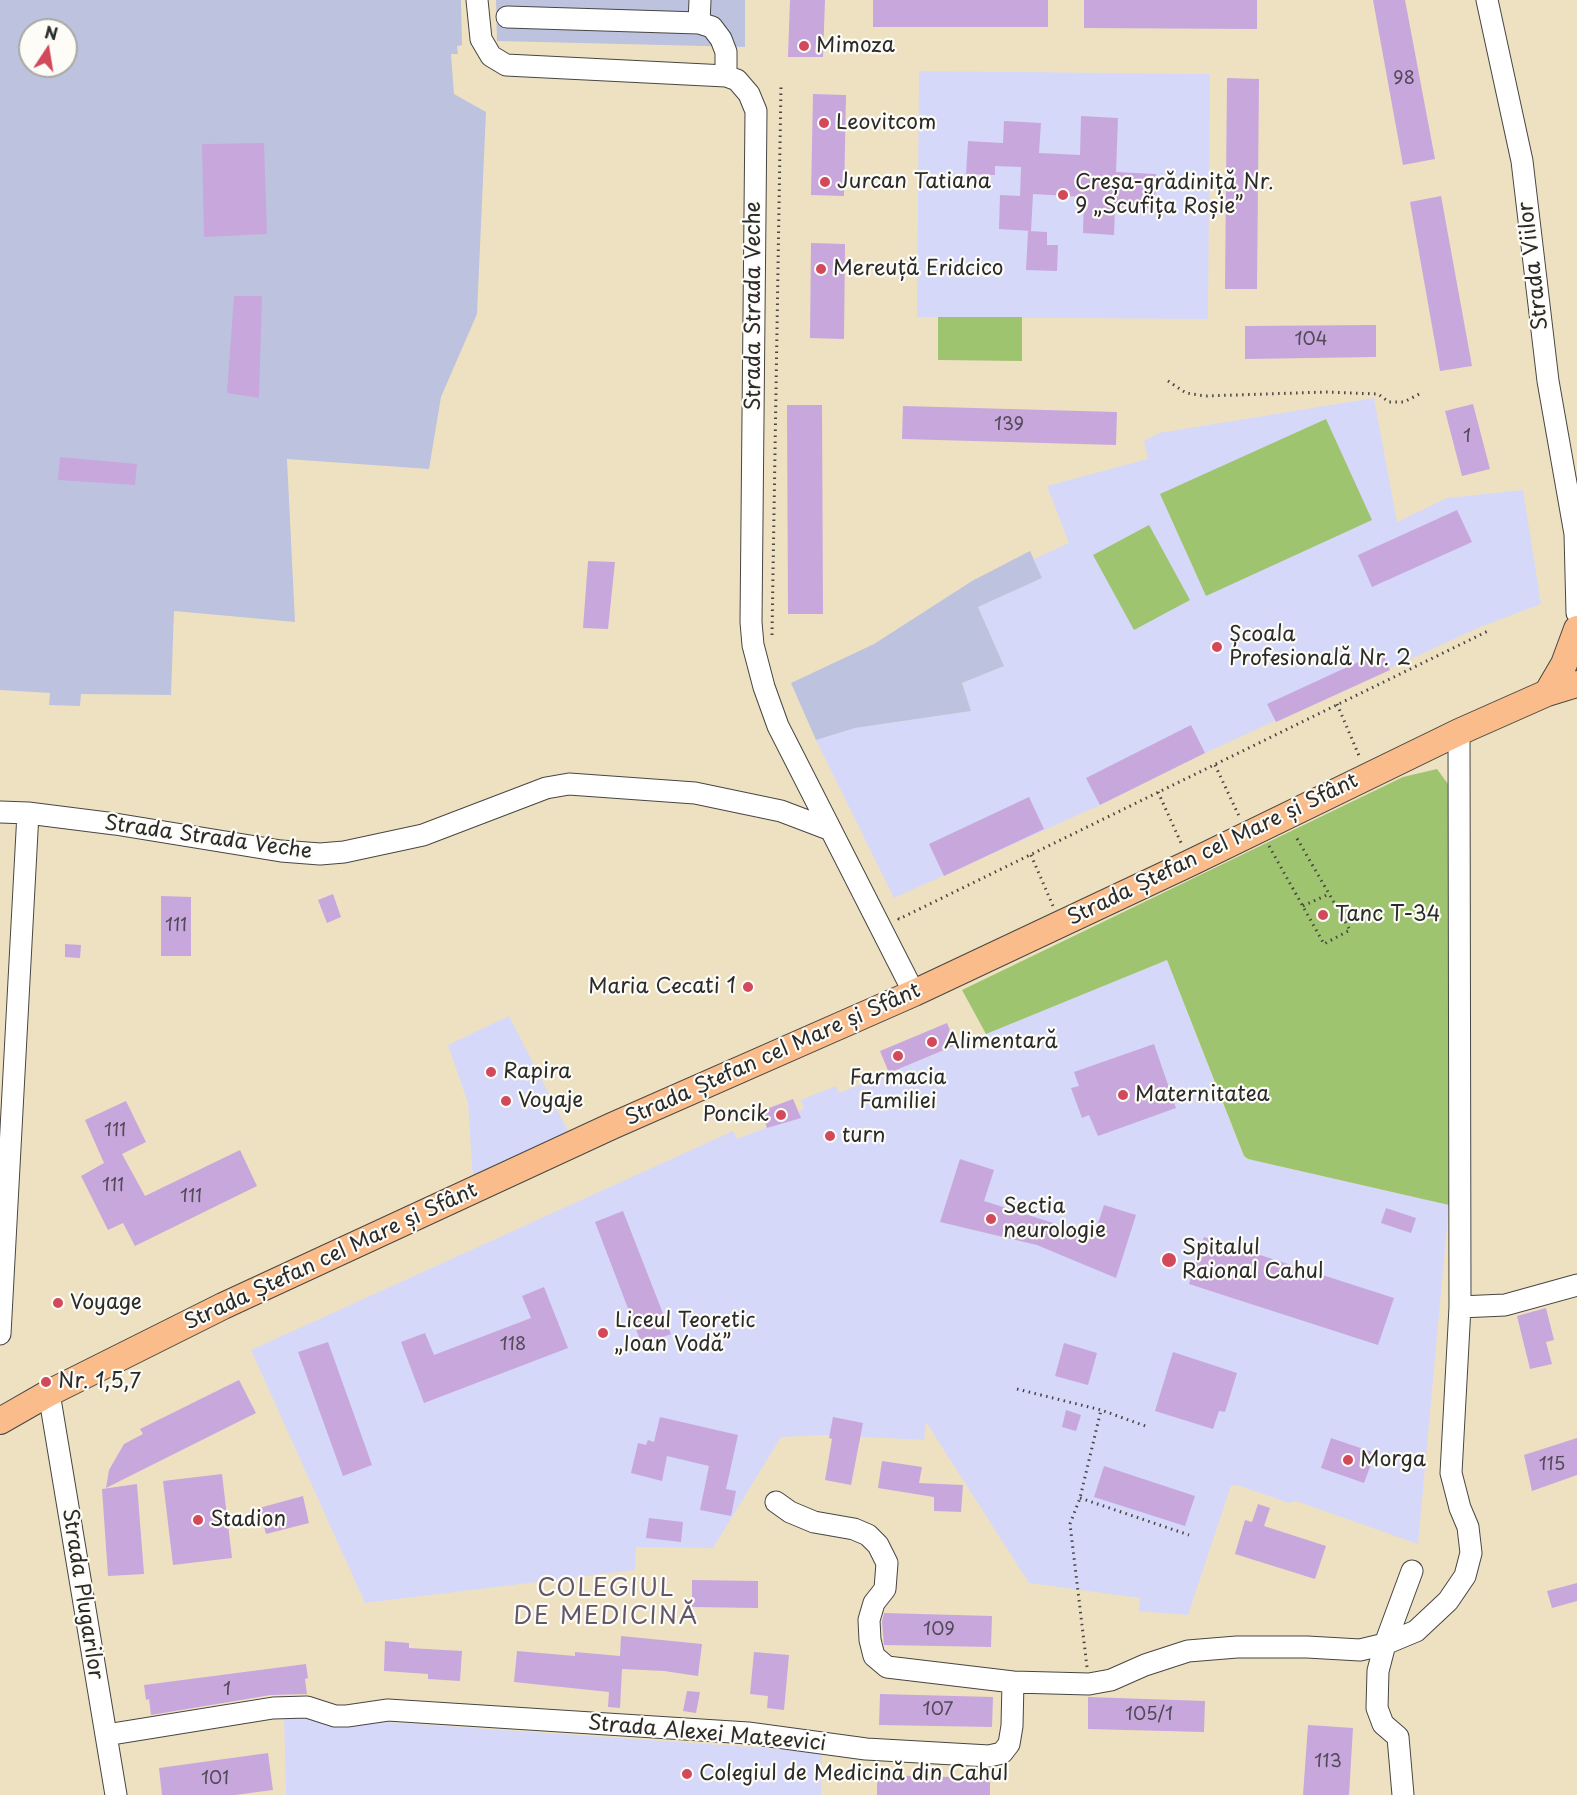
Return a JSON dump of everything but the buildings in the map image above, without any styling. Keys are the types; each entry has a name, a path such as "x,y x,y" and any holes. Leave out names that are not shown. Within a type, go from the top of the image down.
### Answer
{"main road":[{"path":"1548,693 1564,664 1577,629"},
{"path":"1577,635 1577,640"},
{"name":"Strada Ștefan cel Mare și Sfânt","path":"0,1421 224,1306 739,1069 914,993 1460,732 1548,693 1577,684"}],"street":[{"path":"477,0 481,39 492,56 506,65 726,76 726,52 721,39 712,27 699,23 507,17"},
{"path":"699,23 700,0"},
{"name":"Strada Viilor","path":"1487,0 1522,160 1548,381 1576,536 1577,613"},
{"name":"Strada Strada Veche","path":"726,76 737,80 749,94 756,111 751,610 753,645 764,687 778,726 914,993"},
{"path":"776,1502 790,1512 814,1522 861,1532 878,1545 887,1563 885,1589 874,1603 869,1620 870,1640 874,1656 887,1667 1013,1682 1089,1684 1111,1680 1145,1665 1188,1651 1237,1647 1360,1650 1385,1644 1416,1631 1448,1601 1465,1576 1471,1553 1468,1527 1460,1508 1451,1473 1460,1307 1460,732"},
{"name":"Strada Strada Veche","path":"0,812 28,813 281,851 320,854 344,852 423,835 546,788 569,784 695,793 781,811 831,830"},
{"path":"0,1334 28,813"},
{"path":"1460,1307 1505,1305 1577,1285"},
{"name":"Strada Plugarilor","path":"49,1394 116,1795"},
{"path":"1403,1795 1398,1737 1383,1724 1377,1708 1378,1671 1385,1644 1412,1571"},
{"name":"Strada Alexei Mateevici","path":"105,1735 273,1708 307,1707 335,1716 388,1710 748,1733 866,1749 989,1756 1002,1753 1010,1744 1013,1682"}],"path":[{"path":"773,643 781,85"},
{"path":"1168,381 1186,393 1204,396 1326,392 1378,394 1389,402 1404,402 1423,392"},
{"path":"893,909 899,919 1488,631"},
{"path":"1337,705 1368,776"},
{"path":"1215,764 1253,832 1303,906 1324,944 1350,930 1284,816"},
{"path":"1158,792 1190,863"},
{"path":"1031,855 1060,924"},
{"path":"1303,906 1329,894"},
{"path":"1017,1389 1101,1410 1148,1427"},
{"path":"1089,1684 1070,1524 1080,1498 1101,1410"},
{"path":"1080,1498 1189,1535"}],"shaded area":[{"path":"0,0 461,0 462,45 457,46 458,54 451,54 454,94 486,112 477,314 441,397 429,469 287,459 295,622 174,611 171,695 81,694 80,706 49,705 50,693 0,690"},
{"path":"496,0 745,0 745,47 497,41"},
{"name":"Creșa-grădiniță Nr. 9 „Scufița Roșie”","path":"919,71 1210,74 1208,319 917,317"},
{"name":"Școala Profesională Nr. 2","path":"1374,398 1397,522 1447,498 1523,490 1541,604 1480,627 1205,753 1100,805 894,898 816,740 855,728 971,711 962,683 1004,666 978,607 1042,578 1034,559 1069,543 1047,486 1148,459 1144,441 1159,433"},
{"path":"1030,551 1042,578 978,607 1004,666 962,683 971,711 855,728 816,740 791,683 874,644 972,581"},
{"path":"1167,960 1244,1157 1449,1205 1418,1544 1296,1501 1289,1503 1237,1485 1231,1486 1188,1615 1139,1611 1140,1598 1029,1583 926,1422 924,1440 825,1435 781,1437 713,1548 636,1547 635,1570 365,1603 251,1350 733,1131 737,1139 783,1121 782,1119 804,1109 801,1100 836,1086 839,1093"},
{"path":"509,1016 570,1135 473,1179 468,1103 448,1045"},
{"path":"284,1715 822,1752 821,1795 286,1795"}],"green space":[{"path":"938,317 1022,317 1022,361 938,360"},
{"path":"1326,419 1372,520 1206,596 1160,494"},
{"path":"1149,525 1190,600 1134,630 1093,555"},
{"path":"1437,769 1448,784 1449,1205 1248,1159 1244,1156 1167,960 986,1034 962,990 1403,777"}],"place":[{"name":"Mimoza","path":"804,46"},
{"name":"Leovitcom","path":"824,123"},
{"name":"Jurcan Tatiana","path":"825,182"},
{"name":"Creșa-grădiniță Nr. 9 „Scufița Roșie”","path":"1063,195"},
{"name":"Mereuță Eridcico","path":"821,269"},
{"name":"Școala Profesională Nr. 2","path":"1217,647"},
{"name":"Tanc T-34","path":"1323,915"},
{"name":"Maria Cecati 1","path":"748,987"},
{"name":"Alimentară","path":"932,1042"},
{"name":"Farmacia Familiei","path":"898,1056"},
{"name":"Rapira","path":"491,1072"},
{"name":"Maternitatea","path":"1123,1095"},
{"name":"Voyaje","path":"506,1101"},
{"name":"Poncik","path":"781,1115"},
{"name":"turn","path":"830,1136"},
{"name":"Sectia neurologie","path":"991,1219"},
{"name":"Spitalul Raional Cahul","path":"1169,1260"},
{"name":"Voyage","path":"58,1303"},
{"name":"Liceul Teoretic „Ioan Vodă”","path":"603,1333"},
{"name":"Nr. 1,5,7","path":"46,1382"},
{"name":"Morga","path":"1348,1460"},
{"name":"Stadion","path":"198,1520"},
{"name":"Colegiul de Medicină din Cahul","path":"687,1774"}],"district":[{"name":"COLEGIUL DE MEDICINĂ","path":"606,1603"}]}
